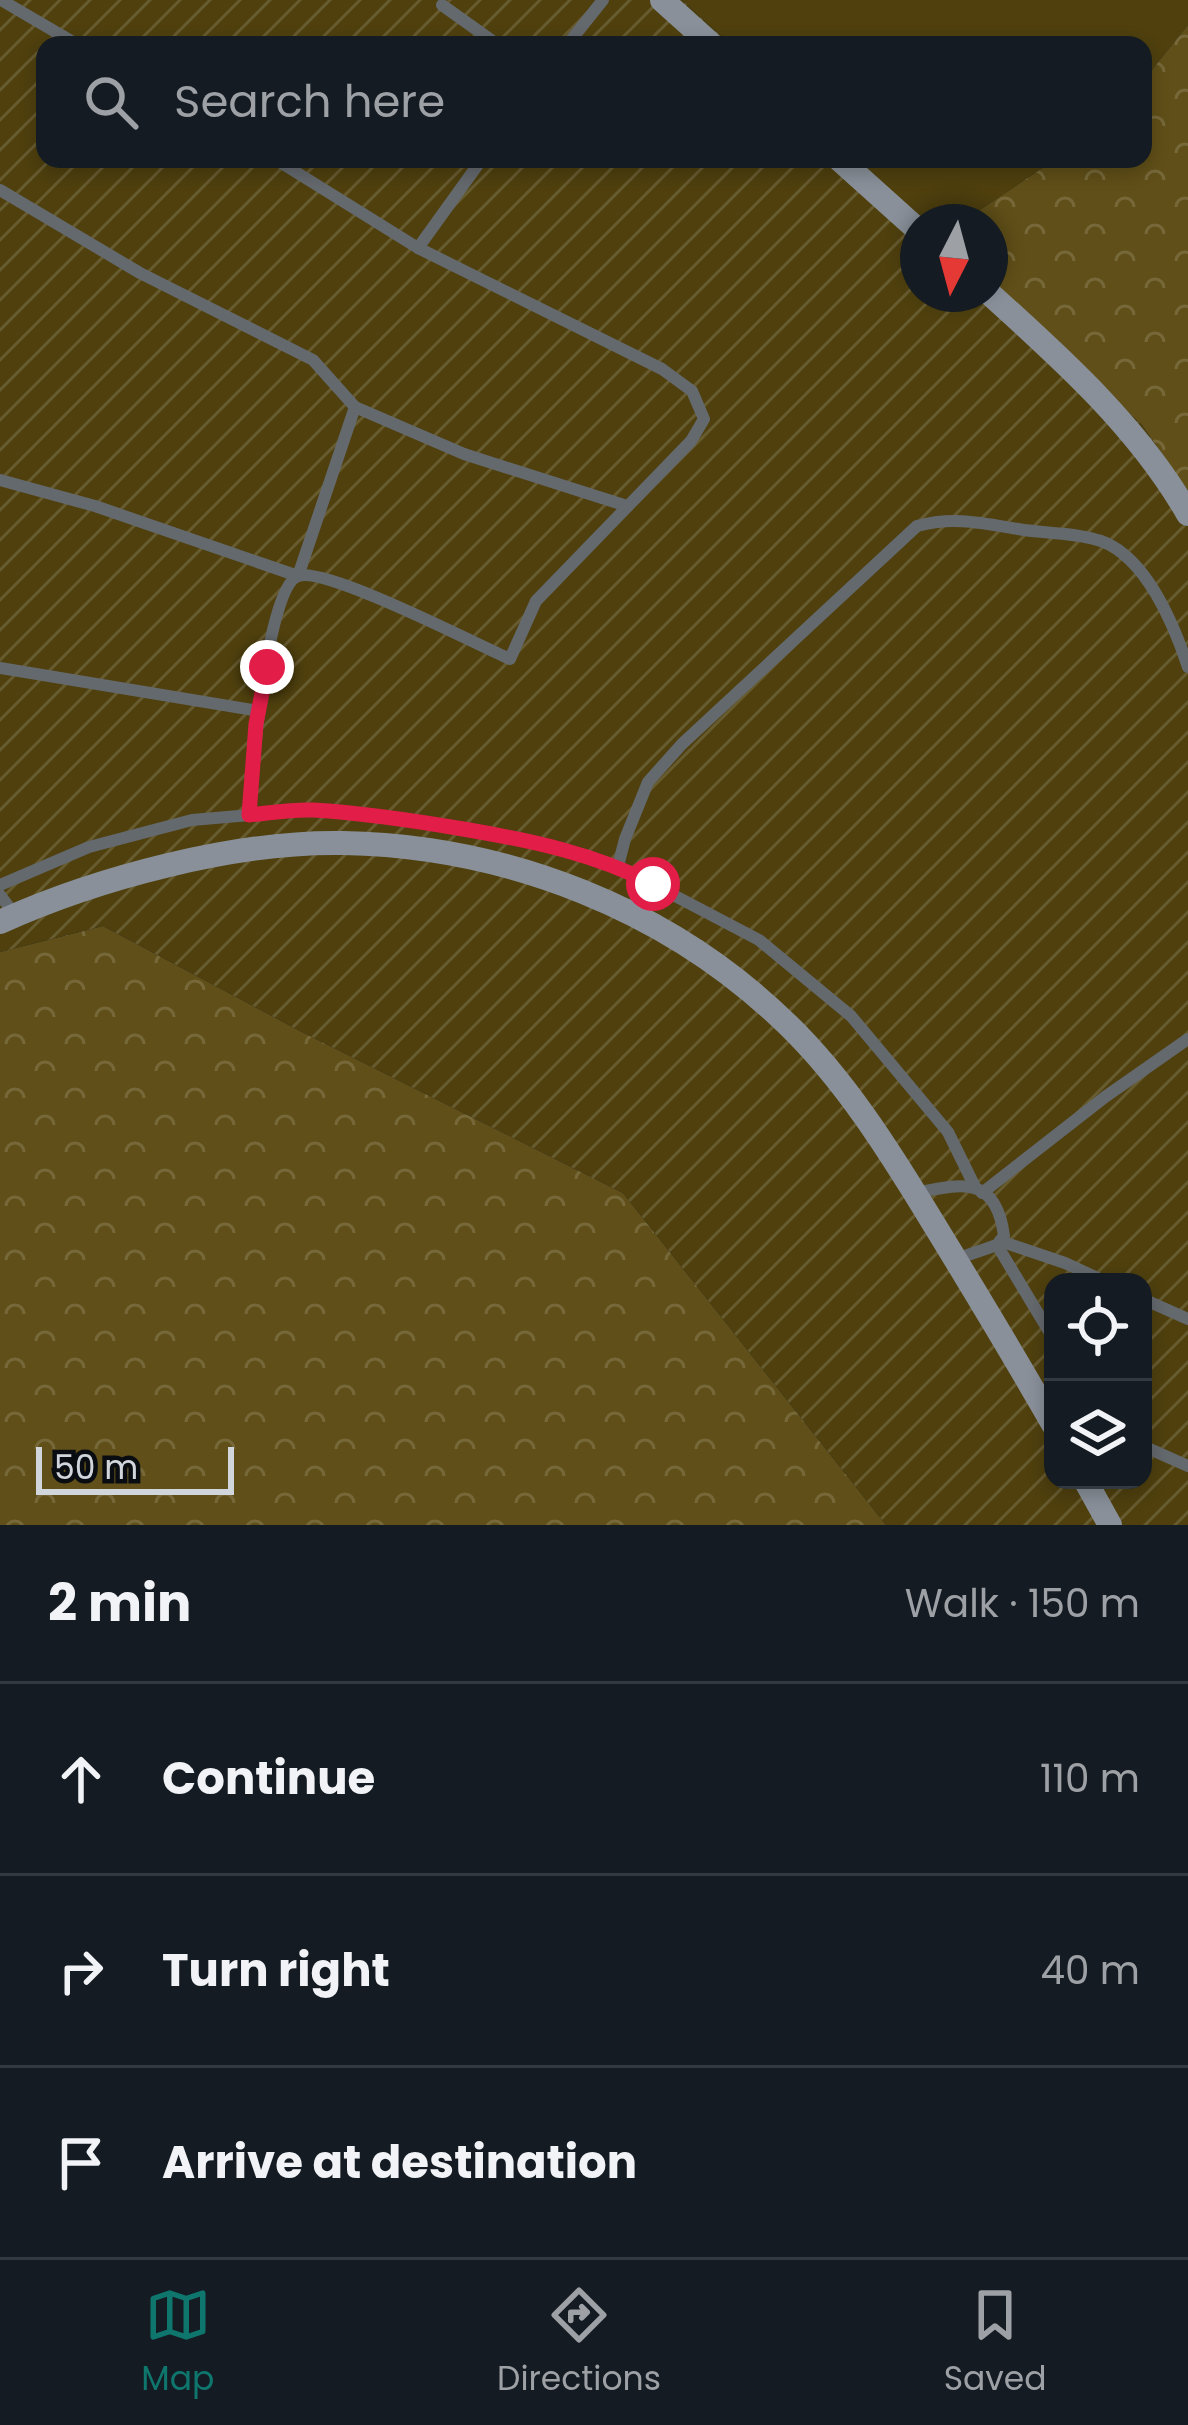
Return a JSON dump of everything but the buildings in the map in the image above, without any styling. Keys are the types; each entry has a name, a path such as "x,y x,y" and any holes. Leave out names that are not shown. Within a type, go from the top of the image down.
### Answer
{"main road":[{"path":"662,0 702,36"},
{"path":"849,168 900,214"},
{"path":"1008,311 1120,421 1188,514"},
{"path":"5,911 192,861 272,847 339,843 445,852 532,873 587,892 658,926 716,963 788,1024 844,1089 915,1193 1044,1409"},
{"path":"1090,1489 1110,1525"}],"lane":[{"path":"1,0 63,36"},
{"path":"574,36 603,0"},
{"path":"442,5 485,36"},
{"path":"0,480 94,506 298,576 318,575 510,659 536,601 692,441 704,418 692,391 662,369 418,248 289,168"},
{"path":"418,248 476,168"},
{"path":"0,190 140,273 314,360 355,407 464,454 627,506"},
{"path":"249,815 259,711 275,622 286,585 298,576 355,407"},
{"path":"618,866 648,782 682,744 917,526 971,520 1100,541 1126,554 1157,596 1188,667"},
{"path":"0,668 259,711"},
{"path":"0,885 89,848 192,820 309,810 402,819 534,842 618,866 759,940 850,1016 948,1132 1002,1222 1004,1236 999,1243 956,1259"},
{"path":"979,1190 1188,1039"},
{"path":"915,1193 959,1185 979,1190"},
{"path":"999,1243 1087,1273"},
{"path":"999,1243 1044,1322"},
{"path":"1152,1303 1188,1319"},
{"path":"1152,1451 1188,1466"}],"shaded area":[{"path":"0,0 682,0 721,36 36,36 36,168 863,168 900,204 900,312 1008,312 1008,301 1142,425 1188,491 1188,1525 886,1525 623,1193 103,926 0,952"},
{"path":"682,0 1188,0 1188,25 1152,70 1152,36 721,36"},
{"path":"864,168 1043,168 989,204 903,204"}],"green space":[{"path":"1188,25 1188,491 1142,425 1008,301 1008,204 989,204 1043,168 1152,168 1152,70"},
{"path":"103,926 623,1193 886,1525 0,1525 0,952"}],"route":[{"path":"267,667 256,724 249,815 309,810 446,826 534,842 618,866 653,884"}]}
